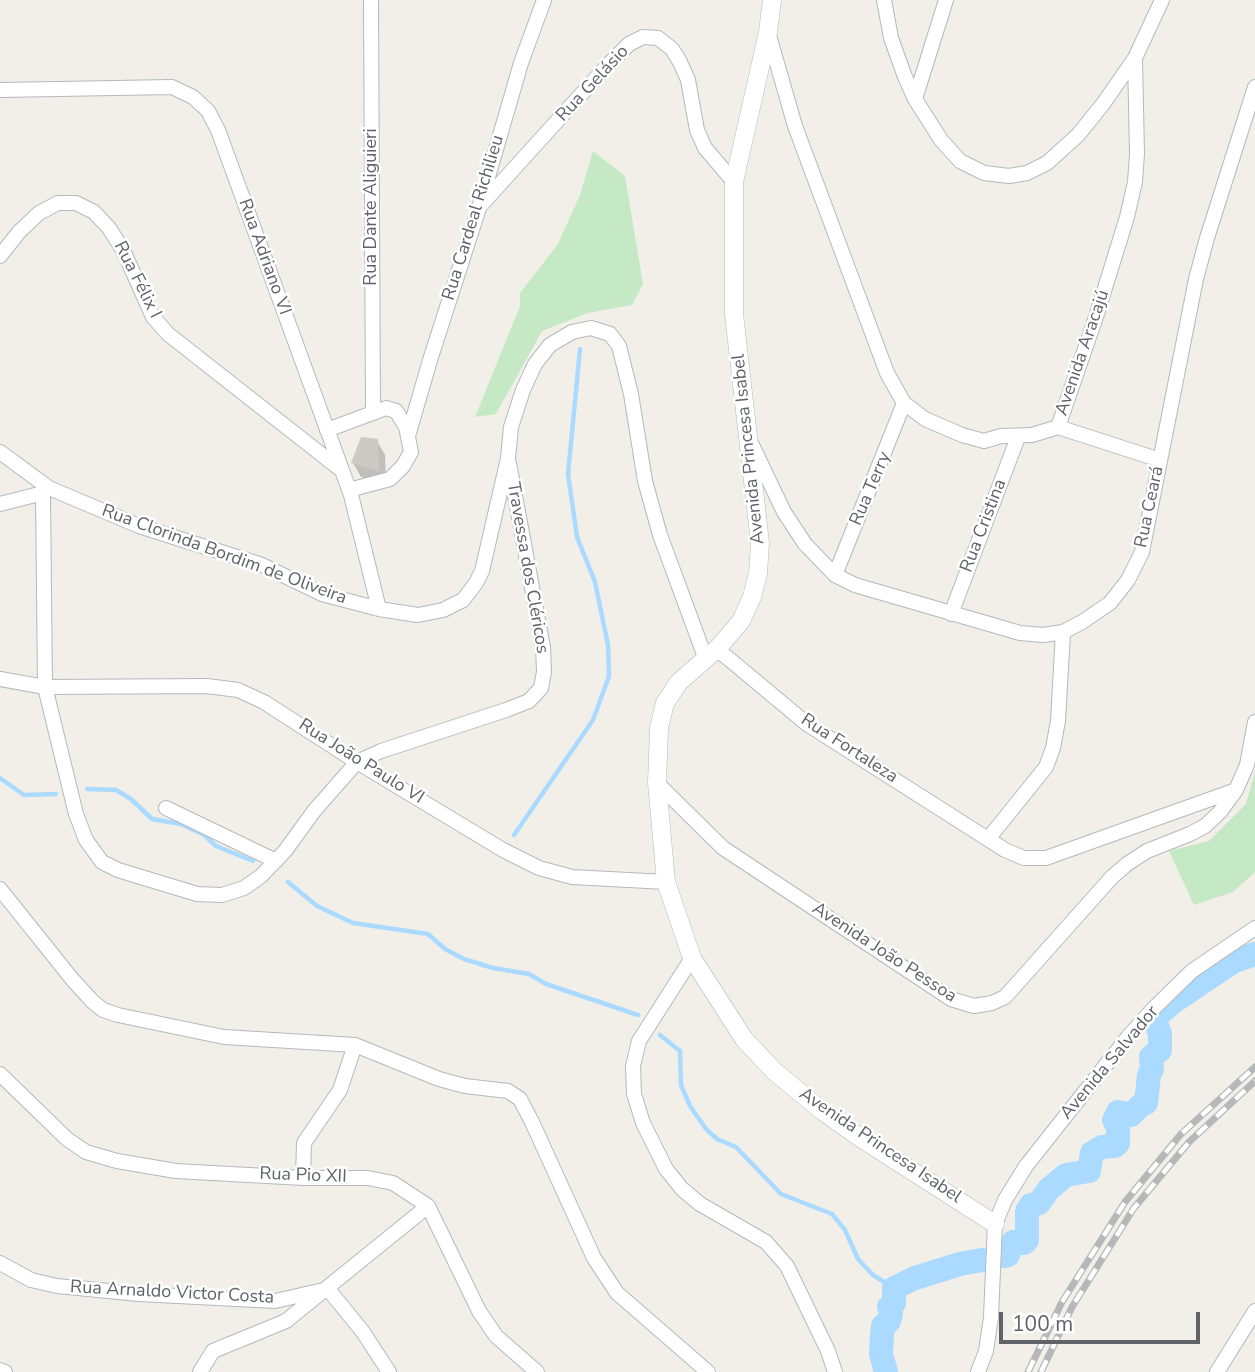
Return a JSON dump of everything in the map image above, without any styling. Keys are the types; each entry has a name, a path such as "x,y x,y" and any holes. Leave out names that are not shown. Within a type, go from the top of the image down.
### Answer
{"street":[{"name":"Rua Dante Aliguieri","path":"371,0 373,413"},
{"name":"Rua Cardeal Richilieu","path":"408,436 479,208 520,63 544,0"},
{"name":"Avenida Princesa Isabel","path":"772,0 768,33 734,181 734,314 761,543 758,573 752,597 741,621 679,682 665,703 659,728 657,783 666,883 692,958 744,1039 774,1071 849,1130 995,1224"},
{"path":"884,0 891,38 915,99 941,140 960,161 984,173 1009,176 1027,173 1047,163 1078,135 1135,58 1162,0"},
{"path":"915,99 946,0"},
{"name":"Avenida Aracajú","path":"768,33 795,126 887,373 904,403 925,419 961,435 984,441 1058,428 1096,317 1135,182 1135,58"},
{"name":"Rua Gelásio","path":"479,208 606,67 629,44 643,37 658,38 672,49 688,80 697,130 705,148 734,181"},
{"name":"Rua Adriano VI","path":"0,90 172,87 192,97 208,111 218,130 349,490 379,610"},
{"name":"Rua Ceará","path":"750,441 784,512 805,544 835,575 855,585 1020,633 1043,635 1063,632 1110,603 1128,580 1142,552 1207,238 1255,87"},
{"name":"Rua Félix I","path":"0,256 39,213 58,204 76,203 94,212 110,228 123,250 153,317 168,334 341,470"},
{"path":"379,610 418,615 443,610 463,600 476,583 482,571 508,458 511,427 523,390 535,364 550,345 572,332 591,328 610,334 619,346 626,367 645,481 660,535 711,653"},
{"name":"Rua Terry","path":"835,575 904,403"},
{"path":"327,430 386,408 396,411 406,427 411,452 403,466 390,479 349,490"},
{"path":"1058,428 1160,460"},
{"name":"Rua Cristina","path":"951,614 1018,437"},
{"name":"Rua Clorinda Bordim de Oliveira","path":"0,452 46,490 139,526 262,565 322,594 379,610"},
{"name":"Travessa dos Cléricos","path":"357,762 381,751 529,701 541,688 544,672 543,647 508,458"},
{"path":"0,504 46,490 45,687 75,814 86,839 102,862 118,870 197,894 222,895 244,888 276,861 314,811 357,762"},
{"path":"988,839 1046,767 1054,748 1063,632"},
{"name":"Rua Fortaleza","path":"711,653 807,724 988,839 1024,858 1046,858 1236,790"},
{"name":"Rua João Paulo VI","path":"0,679 45,687 207,686 238,690 264,702 357,762 503,850 538,868 572,877 666,883"},
{"name":"Avenida João Pessoa","path":"657,783 723,848 951,999 974,1006 992,1003 1005,997 1112,877 1127,864 1147,851 1205,826 1220,812 1236,790 1247,765 1255,722"},
{"path":"166,808 276,861"},
{"path":"0,889 72,979 103,1010 118,1016 144,1019 224,1037 355,1045 439,1079 465,1086 508,1091 520,1099 594,1258 617,1293 708,1372"},
{"name":"Avenida Salvador","path":"995,1224 1005,1200 1026,1166 1128,1037 1192,971 1255,928"},
{"path":"692,958 639,1041 633,1066 634,1094 643,1123 666,1169 682,1189 700,1204 765,1242 787,1266 828,1351 835,1372"},
{"path":"303,1178 304,1143 340,1090 355,1045"},
{"name":"Rua Pio XII","path":"0,1074 67,1139 86,1152 117,1161 176,1171 303,1178 368,1178 393,1183 428,1206"},
{"path":"200,1372 213,1351 286,1321 428,1206 479,1311 496,1336 537,1372"},
{"path":"978,1372 986,1351 992,1317 995,1224"},
{"name":"Rua Arnaldo Victor Costa","path":"0,1263 31,1280 57,1286 138,1294 275,1301 328,1289"},
{"path":"328,1289 363,1332 389,1372"},
{"path":"1217,1372 1255,1311"}],"green space":[{"path":"593,151 625,176 643,284 632,305 588,313 542,331 496,414 475,417 520,306 520,293 558,244 580,195"},
{"path":"1255,772 1255,872 1233,892 1194,905 1169,851 1209,841 1246,804"}],"building":[{"path":"361,437 378,439 379,471 351,463"}],"waterway":[{"path":"514,835 593,720 609,676 608,645 595,582 577,537 568,474 580,349"},
{"path":"0,778 24,795 56,794"},
{"path":"87,789 116,790 131,799 152,819 181,824 204,835 216,846 253,861"},
{"path":"288,882 317,906 353,923 428,934 445,949 464,959 493,968 529,974 546,984 638,1015"},
{"path":"1004,1256 1008,1255 1013,1242 1024,1243 1027,1240 1027,1211 1031,1205 1039,1203 1049,1189 1066,1175 1089,1171 1092,1153 1118,1143 1118,1127 1114,1120 1118,1112 1131,1115 1146,1103 1152,1069 1151,1057 1160,1050 1160,1033 1155,1022 1157,1016 1234,961 1255,954"},
{"path":"660,1035 680,1051 681,1085 690,1106 706,1129 717,1139 736,1147 781,1194 832,1214 845,1230 858,1259 873,1275 894,1288"},
{"path":"886,1372 881,1354 882,1334 883,1326 889,1321 891,1314 889,1307 894,1303 894,1288 915,1278 982,1260"}],"railway":[{"path":"1028,1372 1062,1302 1125,1202 1181,1134 1255,1067"},
{"path":"1041,1372 1072,1307 1134,1208 1189,1142 1255,1081"}]}
